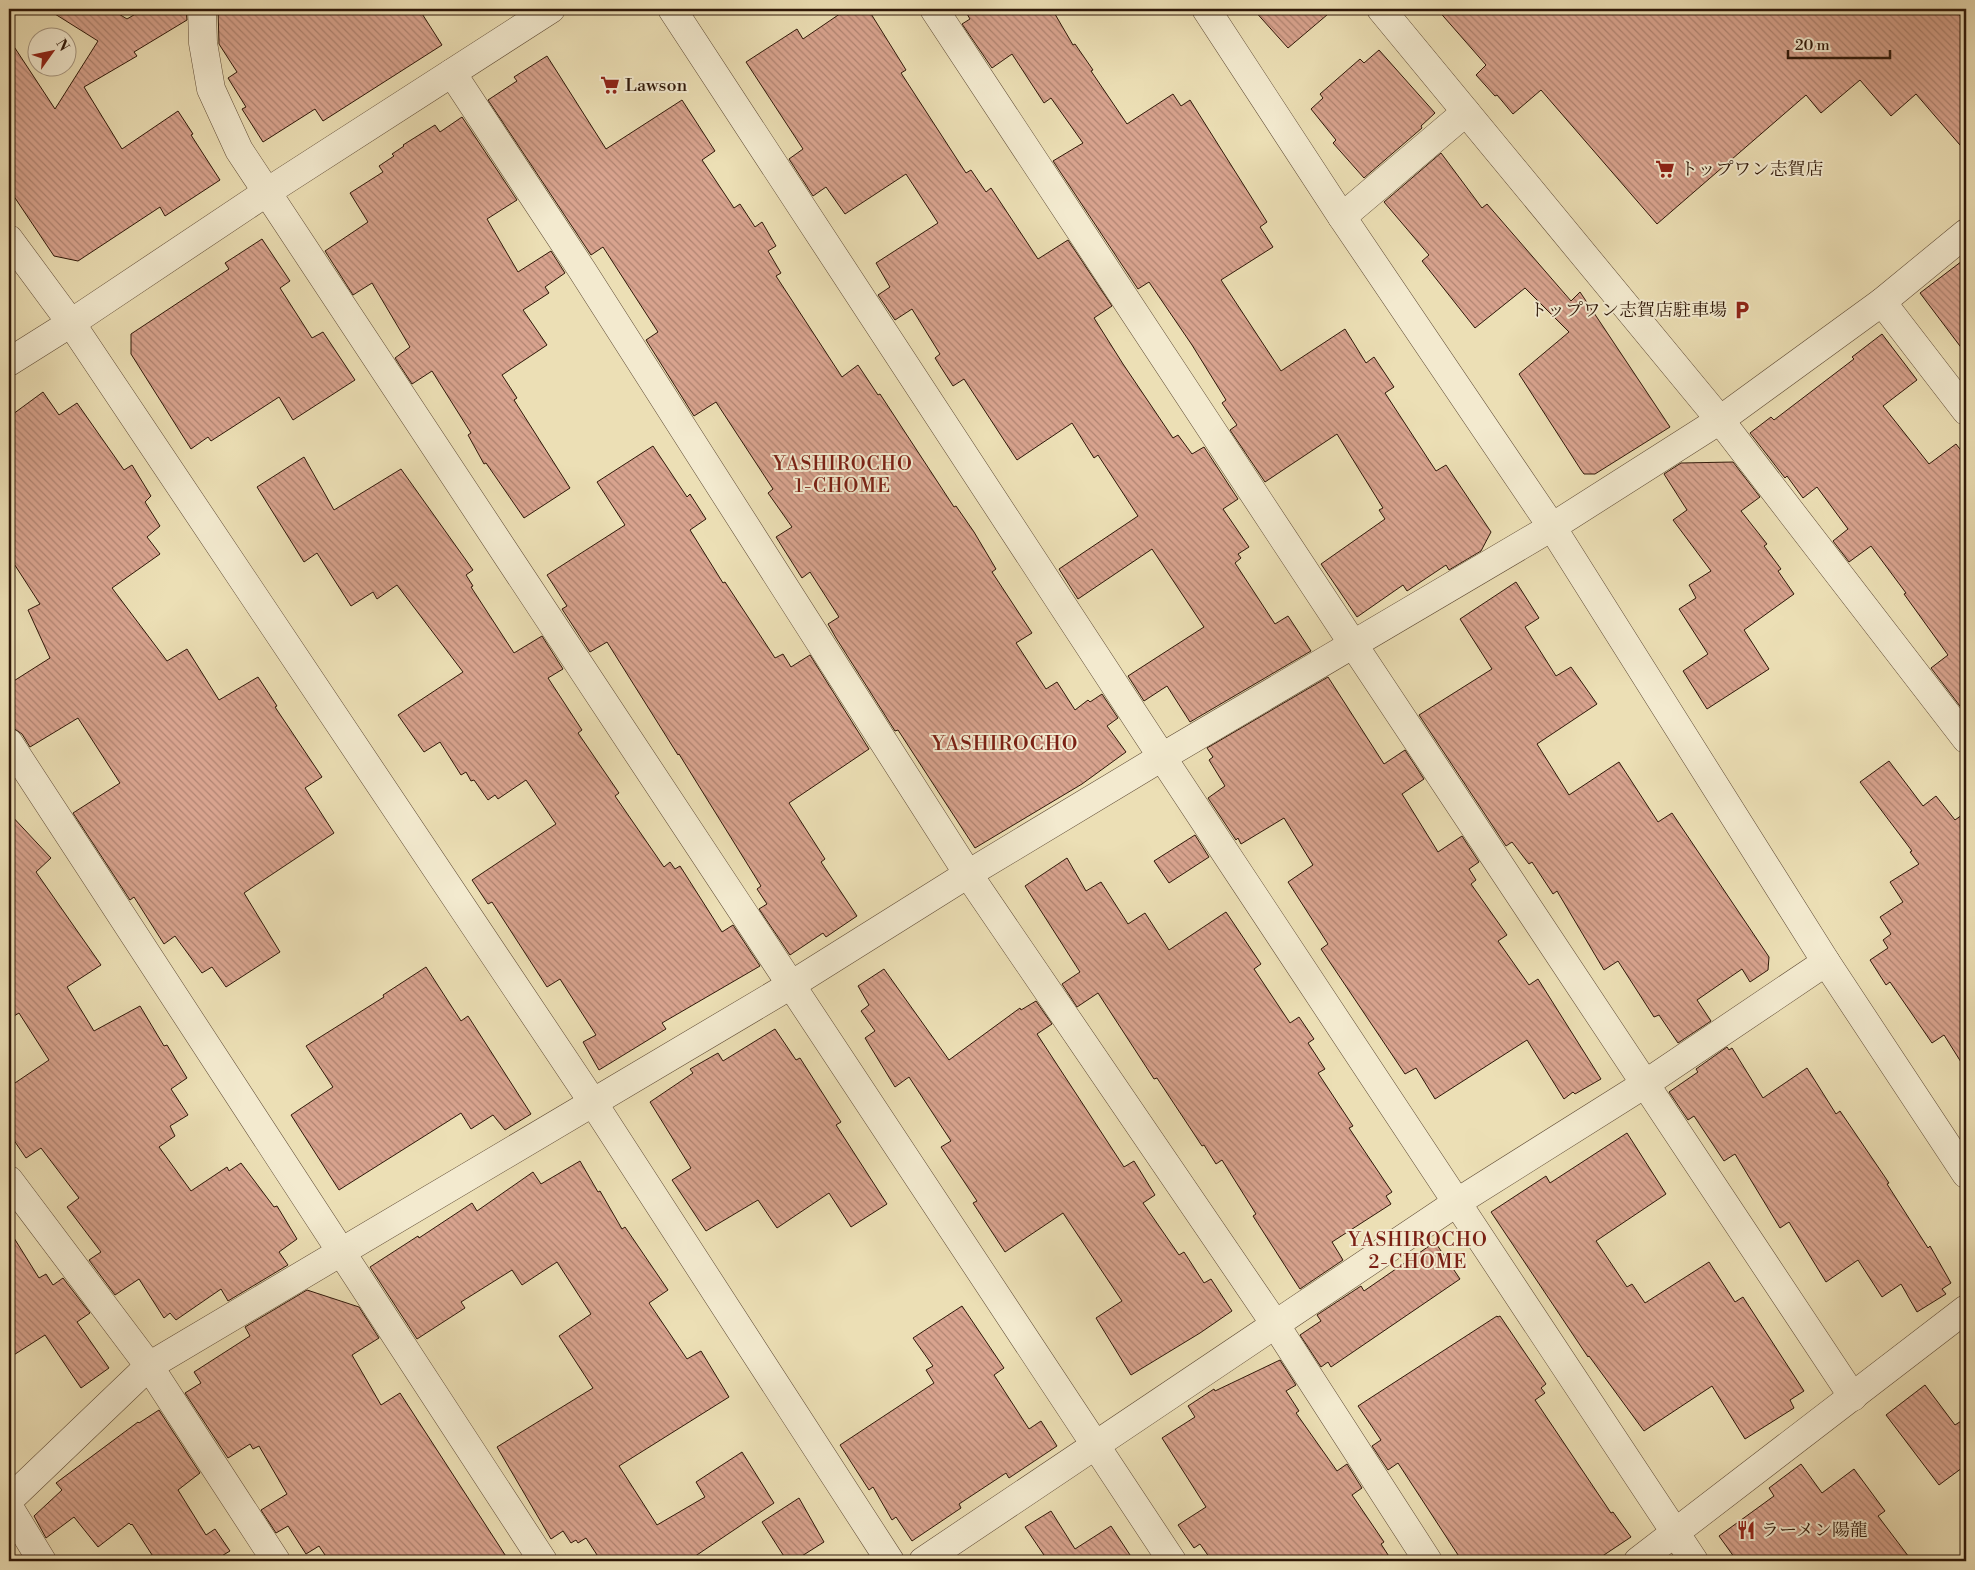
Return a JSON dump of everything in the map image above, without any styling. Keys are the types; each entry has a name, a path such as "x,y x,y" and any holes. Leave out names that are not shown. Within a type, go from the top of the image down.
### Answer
{"street":[{"path":"202,9 203,44 211,88 239,150 1172,1561"},
{"path":"9,362 71,323 266,192 551,9"},
{"path":"672,9 1456,1203 1694,1561"},
{"path":"934,9 1853,1397"},
{"path":"1206,9 1342,217 1552,527 1826,962 1966,1174"},
{"path":"1381,9 1720,420 1966,739"},
{"path":"452,73 582,270 968,874 1275,1324 1428,1561"},
{"path":"1342,217 1466,112"},
{"path":"9,1500 149,1366 341,1251 594,1104 1162,756 1552,527 1720,420 1882,302 1966,233"},
{"path":"9,239 71,323 594,1104 890,1561"},
{"path":"1882,302 1966,411"},
{"path":"9,742 543,1561"},
{"path":"923,1561 1456,1203 1645,1084 1826,962"},
{"path":"9,1180 149,1366 276,1561"},
{"path":"1638,1561 1966,1309"},
{"path":"9,1507 42,1561"}],"building":[{"path":"47,9 111,9 127,19 144,9 186,9 187,20 134,52 137,56 84,87 122,149 178,111 220,180 165,216 160,207 78,261 54,256 9,189 9,39 28,68 28,78 35,78 55,109 75,78 78,78 78,73 98,41"},
{"path":"218,9 419,9 442,45 323,121 315,109 263,142 242,109 246,107 228,78 237,72 219,44"},
{"path":"847,9 868,9 906,70 901,73 966,173 971,170 986,192 991,188 1038,259 1068,240 1112,306 1094,318 1123,364 1173,438 1178,435 1192,454 1204,447 1238,499 1223,509 1249,547 1238,554 1241,558 1235,563 1275,624 1288,616 1311,651 1190,722 1167,686 1144,701 1128,676 1204,627 1152,549 1078,599 1059,569 1138,516 1098,455 1094,458 1072,423 1017,460 964,379 953,386 935,358 940,354 912,309 895,320 878,295 890,287 876,263 938,223 906,174 845,214 826,187 813,196 789,159 803,149 746,62 797,29 803,39"},
{"path":"964,9 1052,9 1073,45 1075,44 1093,70 1091,71 1127,124 1173,94 1181,106 1190,100 1267,222 1260,227 1273,247 1221,280 1281,371 1345,329 1366,363 1374,357 1394,387 1385,393 1436,471 1446,465 1491,532 1481,551 1449,570 1446,565 1407,591 1403,585 1357,617 1321,564 1385,519 1379,510 1383,508 1337,434 1265,482 1230,430 1237,425 1222,403 1226,400 1192,345 1149,282 1138,289 1053,161 1083,143 1051,98 1044,103 1012,54 992,68 962,24 970,19"},
{"path":"1253,9 1334,9 1288,48"},
{"name":"トップワン志賀店","path":"1437,9 1954,9 1966,22 1966,152 1916,94 1891,116 1860,80 1821,113 1806,95 1657,224 1541,90 1513,114 1476,75 1486,65"},
{"path":"1379,50 1435,113 1421,126 1422,128 1364,178 1333,143 1336,140 1311,109 1323,98 1320,94 1360,59 1364,63"},
{"path":"547,56 606,149 682,100 715,151 702,160 734,208 740,204 755,227 762,222 776,246 768,251 781,273 776,276 842,377 858,365 878,395 880,394 954,507 956,506 974,532 996,569 992,572 1032,633 1016,643 1046,689 1057,682 1075,710 1088,700 1090,702 1102,694 1118,718 1107,726 1126,752 1082,784 975,848 898,730 895,731 836,638 828,624 839,617 810,572 802,578 776,537 792,527 768,493 773,489 716,402 694,416 646,340 658,332 603,247 591,255 488,100 517,81 514,77"},
{"path":"462,117 517,200 487,219 518,272 551,251 565,273 545,287 549,293 523,310 547,345 502,375 517,398 514,400 570,488 524,518 486,463 484,464 468,435 471,433 432,371 412,384 395,358 410,347 372,283 353,295 325,251 368,222 350,193 383,172 379,166 394,156 392,154 403,145 435,125 440,132"},
{"path":"1441,153 1482,208 1487,204 1571,301 1580,292 1670,427 1595,474 1584,474 1519,374 1569,332 1525,288 1475,328 1422,261 1429,255 1384,202"},
{"path":"262,239 290,281 280,288 312,338 323,332 355,380 293,420 279,397 211,441 208,437 191,449 131,354 131,334 229,269 225,263"},
{"path":"1966,258 1966,354 1920,293"},
{"path":"1882,334 1917,380 1883,406 1929,464 1956,444 1966,457 1966,714 1931,668 1948,655 1871,546 1849,562 1833,541 1848,529 1817,487 1803,498 1787,476 1785,478 1750,433 1771,417 1774,420 1854,359 1852,357"},
{"path":"43,392 59,415 77,403 124,470 132,465 151,496 145,502 160,526 147,537 160,554 112,588 167,661 187,649 219,700 258,677 277,706 275,707 322,777 305,788 334,833 244,893 280,952 226,987 212,967 202,973 175,936 164,944 134,897 130,900 73,813 120,783 78,718 30,747 22,734 13,728 9,721 9,684 50,658 28,610 40,604 9,556 9,417"},
{"path":"653,446 687,497 690,494 706,519 690,530 723,583 725,582 775,658 783,654 791,667 810,655 869,749 789,803 825,859 821,862 857,916 826,937 823,933 790,955 759,909 767,904 757,889 761,886 679,754 607,642 590,652 562,609 567,606 547,575 625,525 597,482"},
{"path":"304,457 334,510 401,469 473,570 466,575 473,586 471,587 514,653 542,636 563,669 548,678 582,730 578,733 619,793 615,796 664,867 670,862 675,869 680,866 722,932 733,925 760,966 662,1023 666,1029 599,1070 583,1042 596,1035 560,979 547,987 492,902 488,904 472,880 556,824 526,780 498,799 495,795 488,800 474,780 471,781 466,772 461,775 440,742 424,752 398,715 463,672 397,585 377,599 373,592 351,606 317,553 304,562 257,487"},
{"path":"1733,462 1760,497 1741,511 1767,544 1764,546 1781,569 1778,571 1794,594 1744,630 1769,669 1707,709 1683,671 1708,654 1679,609 1696,598 1689,585 1711,571 1673,520 1687,510 1664,474 1681,463"},
{"path":"1516,582 1539,618 1525,627 1556,676 1571,667 1597,704 1537,744 1569,795 1619,762 1658,822 1672,813 1769,957 1768,970 1750,982 1742,969 1697,1000 1711,1021 1678,1043 1659,1015 1654,1017 1618,961 1604,970 1557,891 1553,894 1532,862 1529,864 1512,842 1506,846 1419,715 1492,669 1460,619"},
{"path":"1328,677 1384,764 1405,750 1424,779 1402,794 1438,852 1462,836 1479,862 1469,869 1476,880 1471,884 1507,935 1498,941 1529,985 1538,979 1601,1079 1575,1094 1573,1092 1564,1099 1527,1040 1435,1099 1416,1068 1405,1074 1321,949 1328,944 1288,882 1313,865 1284,818 1241,844 1238,838 1236,840 1208,798 1225,786 1209,760 1213,757 1207,748"},
{"path":"1889,761 1923,806 1936,796 1955,820 1966,812 1966,1070 1944,1035 1932,1043 1890,982 1886,985 1870,960 1888,948 1883,940 1891,934 1880,917 1903,902 1890,882 1919,864 1910,852 1912,851 1860,782"},
{"path":"9,813 51,858 36,872 101,965 67,987 94,1031 140,1006 164,1046 167,1045 187,1078 171,1089 188,1115 170,1126 175,1136 159,1147 191,1191 227,1167 229,1171 241,1163 274,1207 277,1206 297,1239 279,1252 288,1265 228,1301 221,1289 176,1320 170,1313 164,1318 139,1279 115,1295 89,1260 101,1252 67,1207 79,1198 41,1148 26,1158 9,1133 9,1087 49,1060 19,1013 9,1019"},
{"path":"1195,835 1209,857 1169,883 1154,861"},
{"path":"1067,858 1086,891 1101,882 1128,924 1145,913 1169,950 1226,912 1261,964 1254,969 1290,1023 1299,1017 1314,1039 1308,1043 1325,1069 1318,1073 1353,1126 1349,1128 1392,1192 1386,1196 1391,1204 1332,1242 1343,1260 1300,1289 1253,1216 1256,1214 1222,1160 1216,1164 1204,1145 1202,1146 1157,1078 1154,1079 1098,993 1077,1007 1062,984 1080,972 1025,886"},
{"path":"426,967 461,1021 468,1016 531,1114 505,1130 493,1115 471,1129 461,1113 339,1190 291,1115 333,1087 306,1046 384,997 383,995"},
{"path":"884,969 949,1060 1020,1008 1021,1010 1036,1001 1052,1024 1037,1034 1124,1167 1134,1161 1155,1195 1143,1203 1179,1255 1184,1252 1204,1283 1211,1279 1232,1311 1131,1375 1096,1318 1122,1301 1063,1213 1005,1252 973,1203 977,1201 941,1147 951,1141 909,1077 895,1087 865,1038 875,1031 861,1011 869,1005 858,986"},
{"path":"775,1029 796,1060 800,1058 841,1122 836,1125 887,1204 851,1227 829,1193 777,1228 758,1200 706,1231 672,1180 691,1168 650,1102 693,1073 690,1069 718,1053 723,1061"},
{"path":"1727,1047 1729,1050 1732,1048 1763,1098 1807,1068 1836,1114 1840,1111 1889,1183 1887,1184 1928,1248 1930,1246 1951,1283 1942,1289 1946,1294 1917,1312 1901,1284 1882,1297 1858,1260 1826,1282 1789,1222 1780,1228 1735,1154 1724,1161 1694,1116 1688,1120 1669,1092 1698,1072 1696,1069"},
{"path":"1627,1133 1666,1194 1596,1241 1627,1287 1632,1284 1645,1303 1709,1262 1735,1302 1743,1297 1804,1391 1790,1400 1794,1408 1745,1439 1712,1386 1644,1431 1588,1357 1491,1212 1546,1176 1550,1183"},
{"path":"580,1161 622,1229 625,1227 668,1290 649,1303 687,1359 701,1351 729,1397 619,1466 657,1525 705,1497 696,1482 742,1452 774,1503 688,1561 601,1561 586,1538 578,1543 576,1540 571,1543 563,1531 551,1539 497,1447 593,1388 559,1336 591,1314 557,1262 522,1285 512,1270 461,1302 465,1308 417,1339 370,1267 472,1203 477,1211 533,1172 541,1184"},
{"path":"9,1230 39,1278 46,1274 53,1285 63,1278 90,1313 77,1322 109,1368 81,1388 45,1335 9,1358"},
{"path":"1435,1242 1460,1279 1331,1367 1328,1362 1321,1367 1300,1335 1321,1321 1317,1315 1361,1286 1364,1291"},
{"path":"307,1290 359,1307 379,1338 352,1355 381,1405 400,1393 509,1561 329,1561 319,1546 306,1554 288,1526 276,1533 261,1510 287,1494 259,1446 253,1449 250,1444 228,1458 185,1393 201,1383 194,1372 250,1336 245,1327"},
{"path":"962,1306 1004,1368 994,1375 1029,1429 1041,1421 1057,1446 1009,1478 1006,1473 959,1504 961,1508 912,1541 896,1517 892,1520 873,1487 869,1490 840,1445 934,1383 926,1370 933,1366 913,1338"},
{"path":"1497,1316 1500,1316 1546,1384 1541,1388 1545,1393 1535,1400 1611,1513 1613,1512 1631,1537 1595,1561 1462,1561 1398,1463 1388,1470 1372,1446 1381,1440 1358,1406"},
{"path":"1280,1360 1296,1385 1286,1391 1299,1411 1296,1413 1337,1471 1347,1464 1362,1488 1352,1495 1384,1542 1381,1544 1392,1561 1212,1561 1200,1544 1194,1548 1178,1525 1206,1507 1162,1438 1195,1417 1188,1406 1214,1389 1215,1391"},
{"path":"1925,1385 1955,1425 1966,1418 1966,1465 1939,1485 1886,1415"},
{"path":"159,1410 200,1473 178,1490 206,1535 215,1529 230,1551 220,1557 223,1561 156,1561 132,1524 129,1523 98,1547 74,1517 46,1538 34,1516 62,1490 56,1483 138,1422"},
{"path":"1801,1464 1822,1493 1854,1469 1885,1511 1878,1516 1912,1561 1737,1561 1719,1536 1774,1496 1769,1488"},
{"path":"799,1498 824,1542 794,1561 787,1561 762,1522"},
{"path":"1051,1511 1075,1549 1111,1526 1134,1561 1048,1561 1025,1527"}],"place":[{"name":"Lawson","path":"610,85"},
{"name":"トップワン志賀店","path":"1665,169"},
{"name":"トップワン志賀店駐車場","path":"1742,310"},
{"name":"ラーメン陽龍","path":"1746,1530"}],"district":[{"name":"YASHIROCHO 1-CHOME","path":"843,474"},
{"name":"YASHIROCHO","path":"1005,743"},
{"name":"YASHIROCHO 2-CHOME","path":"1418,1250"}]}
